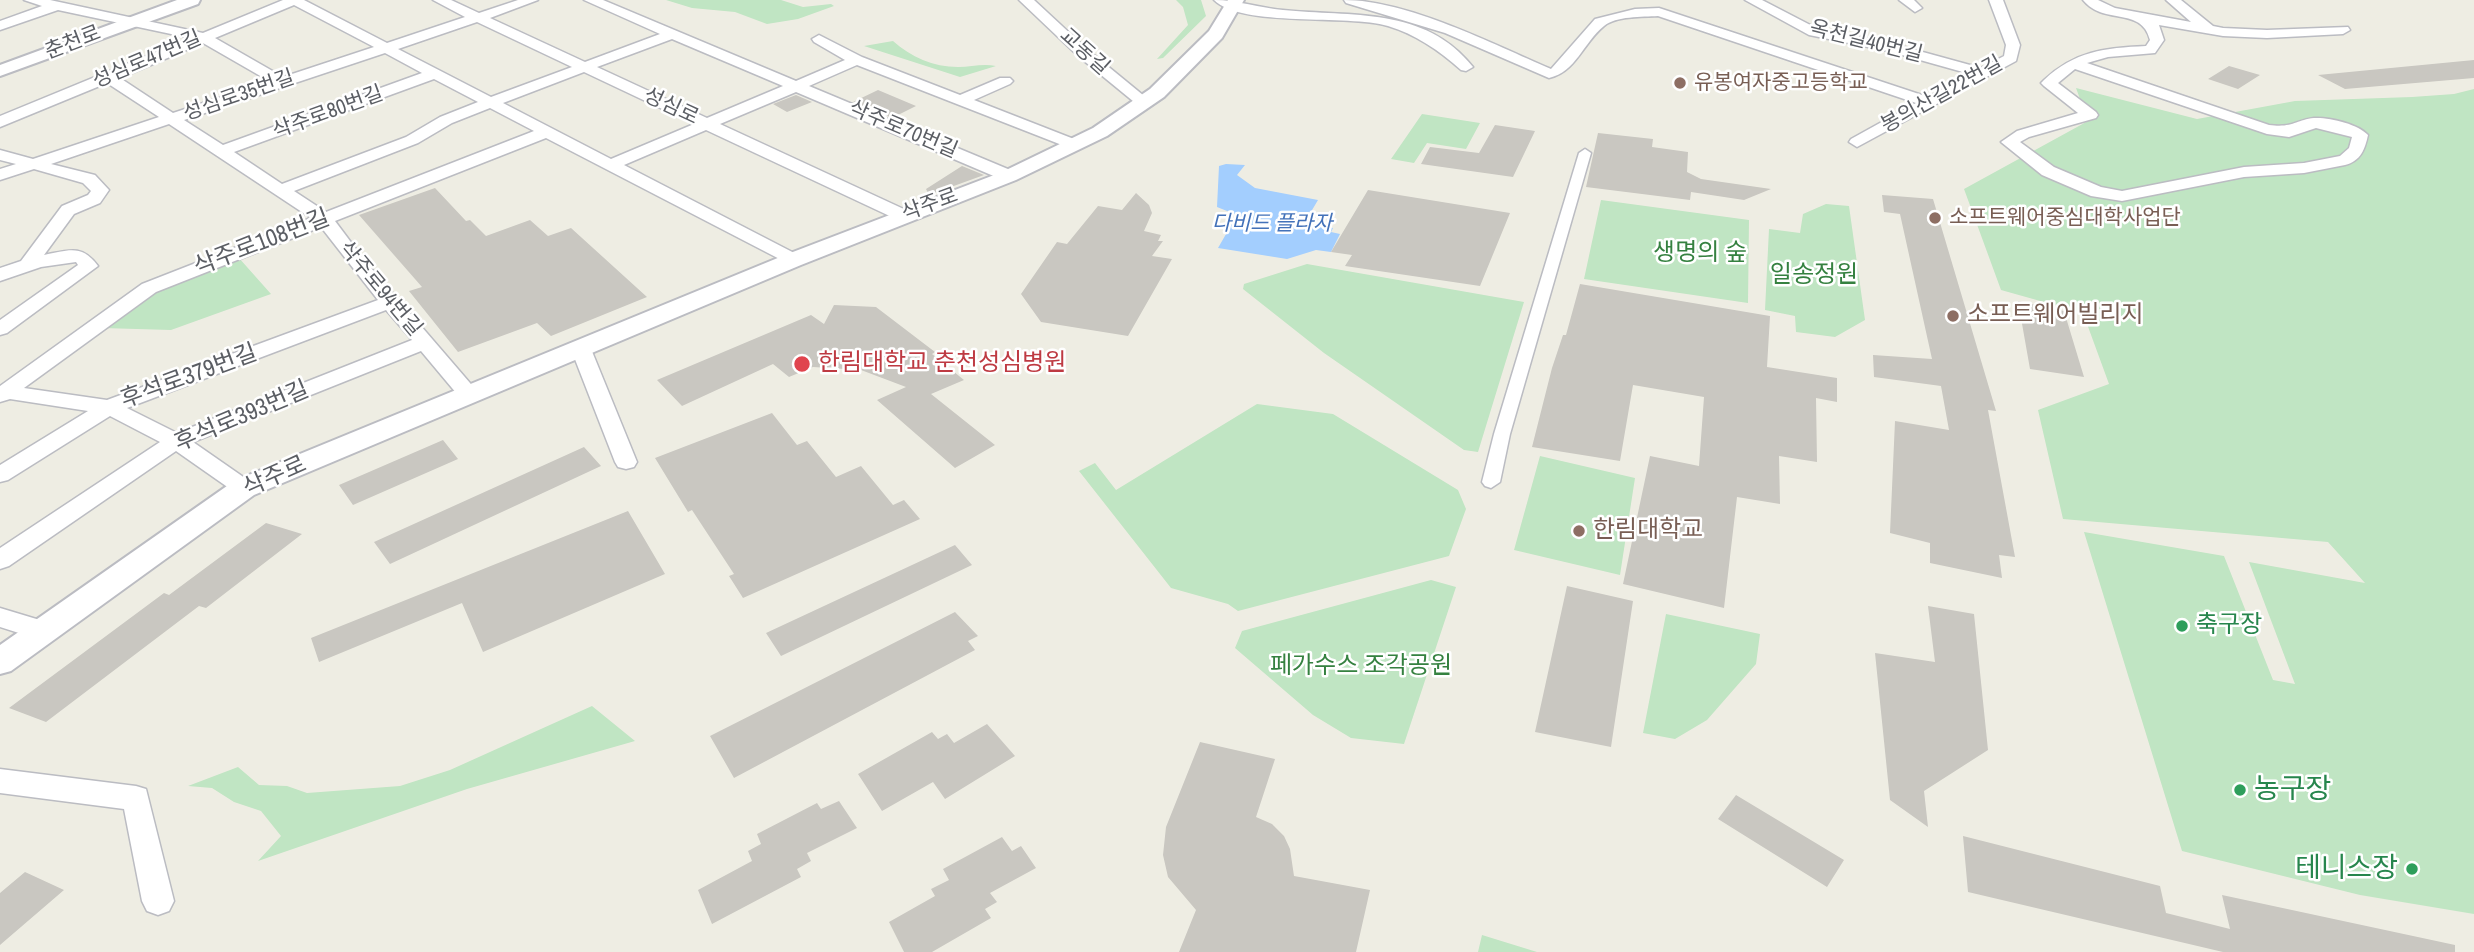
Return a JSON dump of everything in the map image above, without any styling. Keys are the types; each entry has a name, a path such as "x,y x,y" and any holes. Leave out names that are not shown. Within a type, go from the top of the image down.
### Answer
{"street":[{"path":"31,0 202,37 281,82"},
{"path":"0,26 72,0"},
{"name":"춘천로","path":"146,15 151,9 175,0"},
{"name":"춘천로","path":"0,71 192,0"},
{"name":"성심로47번길","path":"0,122 295,0"},
{"name":"삭주로80번길","path":"295,0 793,260"},
{"name":"성심로","path":"440,0 902,215"},
{"path":"477,18 531,0"},
{"name":"삭주로70번길","path":"591,0 1009,176"},
{"name":"교동길","path":"1026,0 1144,103"},
{"path":"1259,11 1275,0"},
{"path":"1351,0 1450,30 1549,74 1558,72 1600,22 1635,13 1659,12 1928,102"},
{"name":"옥천길40번길","path":"1752,0 1814,32 1890,47 1985,74"},
{"name":"봉의산길22번길","path":"1857,142 2011,58 2013,45 1996,0"},
{"path":"2090,0 2097,7 2148,20 2217,31 2267,34 2343,30"},
{"path":"2172,0 2198,23 2217,31"},
{"path":"1230,3 1292,17 1382,20 1402,27 1452,53 1466,67"},
{"name":"삭주로","path":"0,662 244,488 902,215 1009,176 1100,132 1144,103 1216,34 1230,3"},
{"path":"2198,23 2221,15"},
{"name":"성심로35번길","path":"0,175 477,18"},
{"path":"2073,63 2267,129 2289,132 2315,123 2350,130 2360,135 2357,150 2345,160 2304,168 2244,172 2122,195 2097,192 2048,171 2009,142 2023,134 2090,115 2049,83 2073,63 2098,52 2150,50 2157,40 2148,20"},
{"path":"279,191 412,141 446,120 491,102 670,35"},
{"path":"819,39 857,60 1073,144"},
{"path":"611,165 857,60"},
{"name":"삭주로80번길","path":"219,152 436,74"},
{"name":"삭주로94번길","path":"108,77 324,219 469,395"},
{"path":"959,100 1005,81"},
{"name":"삭주로108번길","path":"3,394 149,288 546,132"},
{"path":"1491,482 1502,434 1585,153"},
{"path":"0,155 89,179 100,190 94,199 68,210 29,262"},
{"path":"0,275 29,262 81,256 89,266 0,329"},
{"name":"후석로379번길","path":"0,475 109,407 390,302"},
{"name":"후석로393번길","path":"0,560 176,441 425,342"},
{"path":"581,349 626,462"},
{"path":"3,394 109,407 176,441 244,488"},
{"path":"0,617 44,631"},
{"path":"0,781 136,798 158,901"}],"green space":[{"path":"666,0 781,0 803,7 834,6 798,19 767,24 735,12 692,8"},
{"path":"1176,0 1201,0 1206,16 1163,58 1157,59 1188,25 1183,7"},
{"path":"893,41 907,52 931,63 958,67 996,66 960,77 864,46"},
{"path":"2076,88 2197,119 2295,101 2412,97 2454,94 2474,89 2474,914 2360,895 2182,851 2084,532 2224,556 2273,680 2295,684 2249,562 2365,583 2328,542 2063,519 2038,410 2109,384 2083,313 2001,290 1964,189 2088,121"},
{"path":"1422,114 1480,123 1466,149 1427,143 1414,163 1391,159"},
{"name":"생명의 숲","path":"1601,200 1749,220 1748,303 1584,279"},
{"name":"일송정원","path":"1826,204 1849,206 1865,320 1835,337 1796,332 1795,316 1765,310 1769,229 1800,233 1803,214"},
{"path":"239,258 271,294 171,330 102,328 160,289"},
{"path":"1307,264 1524,302 1478,452 1464,450 1324,353 1243,289 1244,284"},
{"path":"1257,404 1333,414 1458,490 1466,509 1449,556 1238,611 1228,604 1171,588 1079,471 1095,463 1116,490"},
{"path":"1540,456 1635,478 1620,575 1514,550"},
{"name":"페가수스 조각공원","path":"1431,580 1456,587 1404,744 1351,738 1313,715 1235,648 1242,631"},
{"path":"1666,614 1760,634 1756,664 1707,720 1675,739 1643,733"},
{"path":"592,706 635,741 467,789 258,861 281,836 261,811 234,802 212,788 188,786 238,767 259,785 287,786 307,793 400,786 450,770"},
{"path":"1482,935 1537,952 1478,952"}],"water":[{"name":"다비드 플라자","path":"1245,165 1237,175 1255,188 1318,200 1305,222 1333,228 1331,232 1340,234 1331,252 1316,250 1287,259 1218,248 1237,215 1217,207 1219,166"}],"building":[{"path":"2474,60 2474,78 2345,89 2318,75"},
{"path":"2229,66 2260,75 2238,89 2208,79"},
{"path":"878,90 916,106 892,118 853,102"},
{"path":"796,95 812,102 787,112 773,104"},
{"path":"1495,125 1535,131 1513,177 1421,164 1430,147 1479,153"},
{"path":"1598,133 1653,139 1652,147 1688,152 1687,172 1701,179 1771,189 1744,200 1691,192 1690,200 1586,187"},
{"path":"962,166 984,175 929,195 926,189"},
{"path":"435,188 466,221 470,220 486,236 530,220 548,236 571,228 647,297 551,336 537,323 458,352 409,291 422,287 359,215"},
{"path":"1368,190 1510,213 1480,286 1345,266 1352,255 1331,252"},
{"path":"1136,193 1149,205 1152,213 1144,231 1161,235 1158,241 1163,241 1152,256 1172,259 1128,336 1041,322 1021,294 1057,242 1067,244 1098,206 1122,210"},
{"path":"1882,195 1933,199 1996,411 1988,410 2015,557 1999,555 2002,578 1930,563 1930,543 1890,533 1895,421 1949,430 1941,386 1874,377 1873,355 1932,359 1900,214 1884,212"},
{"path":"1580,284 1770,316 1767,367 1837,378 1837,402 1816,398 1817,462 1779,456 1780,504 1737,497 1724,608 1623,584 1650,456 1699,466 1704,397 1633,385 1620,461 1532,447 1552,368 1563,335 1566,335"},
{"path":"2018,301 2064,311 2084,377 2030,369"},
{"name":"한림대학교 춘천성심병원","path":"834,305 876,307 935,352 932,354 964,380 931,394 995,445 955,468 877,400 906,387 861,370 813,367 789,377 773,364 682,406 657,380 811,315 824,324"},
{"path":"772,413 797,445 807,441 836,477 861,466 893,505 904,500 920,519 743,598 729,576 734,574 692,510 688,512 655,458"},
{"path":"443,440 458,459 353,505 339,485"},
{"path":"584,447 601,466 390,564 374,542"},
{"path":"628,511 665,574 483,652 462,603 319,662 311,638"},
{"path":"266,523 302,534 206,608 199,606 46,722 9,708 164,593 169,595"},
{"path":"955,545 972,565 781,656 766,633"},
{"path":"1567,586 1633,601 1611,747 1535,732"},
{"path":"1928,606 1974,614 1988,750 1924,791 1928,827 1890,800 1875,653 1935,662"},
{"path":"955,612 978,636 968,641 975,650 734,778 710,736"},
{"path":"987,724 1015,756 945,799 933,782 882,811 858,774 932,732 938,739 947,734 954,743"},
{"path":"1200,742 1275,759 1256,817 1272,824 1284,836 1290,849 1294,876 1370,890 1356,952 1179,952 1196,910 1168,877 1163,855 1166,827"},
{"path":"1736,795 1844,860 1827,887 1718,819"},
{"path":"839,801 857,828 807,853 811,861 797,869 801,877 712,924 698,890 752,861 748,851 761,844 757,834 817,803 821,809"},
{"path":"1963,836 2160,886 2166,913 2230,929 2222,895 2455,945 2455,952 2223,952 1968,892"},
{"path":"1002,837 1012,851 1021,846 1036,868 990,893 997,902 985,909 991,918 932,952 904,952 889,922 935,896 931,889 949,880 943,869"},
{"path":"25,872 64,890 0,945 0,893"}],"place":[{"name":"유봉여자중고등학교","path":"1680,83"},
{"name":"소프트웨어중심대학사업단","path":"1935,218"},
{"name":"소프트웨어빌리지","path":"1953,316"},
{"name":"한림대학교 춘천성심병원","path":"802,364"},
{"name":"한림대학교","path":"1579,531"},
{"name":"축구장","path":"2182,626"},
{"name":"농구장","path":"2240,790"},
{"name":"테니스장","path":"2412,869"}]}
